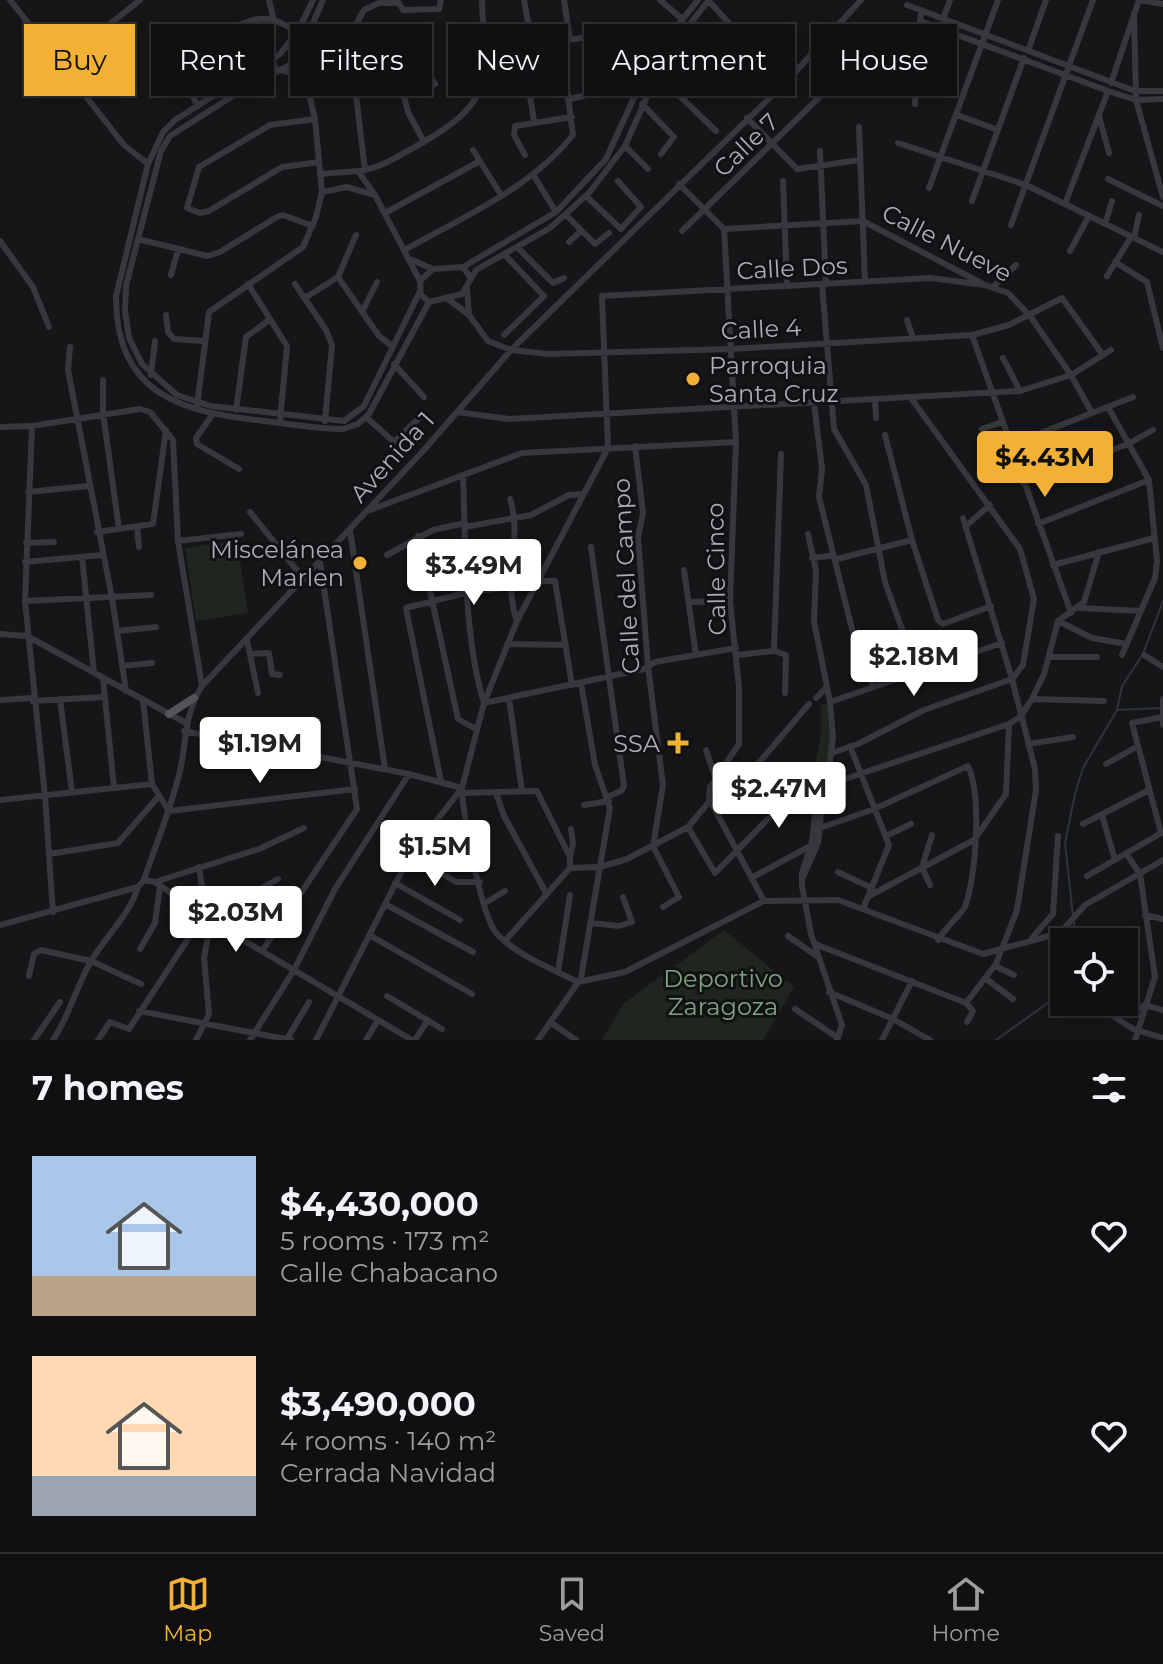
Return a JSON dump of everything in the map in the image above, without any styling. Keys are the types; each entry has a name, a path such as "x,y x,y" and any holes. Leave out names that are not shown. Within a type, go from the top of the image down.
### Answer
{"main road":[{"path":"169,714 194,698"}],"street":[{"path":"10,0 29,24"},
{"path":"110,24 140,0"},
{"path":"269,0 274,21"},
{"path":"301,24 313,0"},
{"path":"313,24 323,0"},
{"path":"356,24 359,16 371,5 399,1 403,10 433,10 439,9 441,0"},
{"path":"482,0 483,24"},
{"path":"524,0 528,24"},
{"path":"564,0 570,40 584,38"},
{"path":"660,0 682,19"},
{"path":"678,24 698,0"},
{"path":"690,24 709,0 730,24"},
{"name":"Avenida 1","path":"53,1040 70,1013 91,961 133,904 138,887 144,880 181,769 186,723 194,698 202,686 367,512 511,350 787,81 861,0"},
{"path":"943,19 950,0"},
{"path":"929,188 998,0"},
{"path":"1028,51 1046,0"},
{"path":"1011,225 1093,0"},
{"path":"1065,204 1110,87 1139,0 1163,4"},
{"path":"907,5 1028,51 1110,87 1136,96 1163,99"},
{"path":"915,104 921,10"},
{"path":"1134,13 1136,96 1163,197"},
{"path":"198,106 185,81 188,71 234,29 258,19 290,28"},
{"path":"920,21 1067,70"},
{"path":"274,59 290,43"},
{"path":"972,201 1024,58"},
{"path":"280,420 197,403 167,389 151,375 134,350 125,311 126,286 138,239 161,151 170,136 290,63"},
{"path":"274,67 290,72"},
{"path":"432,80 435,84"},
{"path":"405,250 534,176 554,160 575,133 568,86"},
{"path":"1136,96 1163,91"},
{"path":"86,96 132,154 148,164"},
{"path":"214,96 163,132 148,164 118,284 118,321 133,365 151,387 174,404 212,415 351,428 366,417 429,302"},
{"path":"198,412 203,341 209,312 303,247 313,226 322,192 315,119 309,96"},
{"path":"324,425 344,421 359,413 420,291 420,281 412,260 368,187 362,170 356,96"},
{"path":"404,96 408,112 424,142"},
{"path":"320,174 375,169 457,122 472,107 478,96"},
{"path":"530,96 534,121"},
{"path":"570,99 584,96"},
{"path":"412,260 433,269 463,267 556,212 606,159 635,96"},
{"path":"469,315 467,289 470,277 566,215 586,196 625,146 646,96"},
{"path":"680,96 716,131"},
{"name":"Calle 7","path":"682,231 822,96"},
{"path":"642,104 674,137 661,154"},
{"path":"957,115 998,130"},
{"path":"1099,116 1109,153"},
{"path":"525,155 512,129 534,121 572,117"},
{"path":"747,118 797,169 860,160"},
{"path":"315,119 270,125 199,167 187,208 200,213 209,211 282,167 319,162"},
{"path":"859,127 865,282"},
{"path":"898,143 1026,185 1163,252"},
{"path":"625,146 648,169"},
{"path":"473,150 501,195"},
{"path":"820,151 824,344 837,438 866,485 885,582 917,671"},
{"path":"606,159 613,164"},
{"path":"385,213 480,161"},
{"path":"368,187 375,169"},
{"path":"534,176 556,212"},
{"path":"1108,179 1163,206"},
{"path":"586,196 621,229 641,207 618,181"},
{"path":"783,181 787,286"},
{"path":"679,184 724,229"},
{"path":"322,192 368,187"},
{"path":"1105,224 1112,201"},
{"path":"138,239 202,256 214,255 283,215 313,226"},
{"path":"566,215 597,245 609,233"},
{"path":"1107,276 1132,237 1139,215"},
{"path":"1070,251 1089,216"},
{"name":"Calle Nueve","path":"724,229 863,221 1014,298 1071,375 1092,413"},
{"name":"Calle Cinco","path":"570,868 600,867 653,846 688,827 711,804 710,787 739,744 736,652 730,601 736,442 724,229"},
{"path":"569,242 581,231"},
{"path":"305,298 338,277 356,235"},
{"path":"0,241 33,287 49,327"},
{"path":"517,247 553,283 564,278"},
{"path":"171,275 178,250"},
{"path":"504,254 544,296 504,335"},
{"path":"1115,262 1147,282 1163,348"},
{"path":"993,287 1016,265"},
{"path":"463,267 470,277"},
{"path":"420,281 433,269"},
{"path":"338,277 379,336 392,346"},
{"name":"Calle Dos","path":"604,354 602,296 930,278 985,285"},
{"path":"363,310 377,282"},
{"path":"248,284 287,346 280,420"},
{"path":"295,284 332,345 324,425"},
{"path":"429,302 448,299 467,289"},
{"path":"420,291 429,302"},
{"name":"Calle 4","path":"511,350 604,354 972,335 1030,316 1062,298 1103,355"},
{"path":"448,299 469,315 485,339 511,350"},
{"path":"166,315 168,332 174,339 203,341"},
{"path":"236,410 246,337 269,320"},
{"path":"907,320 913,338"},
{"path":"972,335 1071,613"},
{"path":"1149,339 1160,336"},
{"path":"151,375 155,341"},
{"path":"70,347 68,370 97,532 114,598 126,691"},
{"path":"457,412 509,419 1020,391 1071,375 1111,350"},
{"path":"604,354 609,412 608,448 507,644 476,729 462,791 480,882 495,932 505,941 578,982 625,972 764,901 832,899 979,955 1060,933 1071,925 1085,905 1163,860"},
{"path":"1003,358 1020,391"},
{"path":"383,367 392,367 424,397"},
{"path":"103,380 103,413 119,529"},
{"path":"1010,445 1133,397"},
{"path":"832,753 924,710 1012,679 1023,665 1033,590 1020,549 911,398"},
{"path":"875,399 876,418"},
{"path":"814,403 822,469 819,497 858,653 874,687"},
{"path":"1108,407 1149,480 1154,538 1155,578 1122,655"},
{"path":"0,427 32,426 144,409 166,430 173,440 178,541 202,686"},
{"path":"212,415 196,438 197,444 239,469"},
{"path":"366,417 394,442 418,419"},
{"path":"982,429 1002,422"},
{"path":"32,426 25,601 45,796 53,912"},
{"path":"97,532 153,524 156,520 166,430"},
{"path":"1023,483 1128,444 1153,430"},
{"path":"885,435 912,540 938,620 943,624 991,606"},
{"path":"367,512 522,453 736,442"},
{"name":"Calle del Campo","path":"635,446 643,513 638,537 648,666 663,794 653,846"},
{"path":"774,651 781,454"},
{"path":"463,476 469,592 478,684 484,703"},
{"path":"1038,524 1149,480"},
{"path":"28,492 88,486"},
{"path":"387,555 418,536 516,518 539,512 569,495 583,494"},
{"path":"510,499 516,518 511,603 517,621"},
{"path":"966,1003 995,966 1017,910 1036,790 1012,679 965,521 990,505"},
{"path":"250,512 304,579"},
{"path":"137,527 139,547"},
{"path":"350,530 385,769"},
{"path":"178,541 241,534"},
{"path":"808,534 816,575 814,621 830,702 832,753 823,786 814,846"},
{"path":"418,536 458,719 476,729"},
{"path":"1053,565 1154,538"},
{"path":"812,558 833,558 912,540"},
{"path":"26,543 54,542"},
{"path":"584,805 608,799 624,786 591,547"},
{"path":"1080,608 1099,552"},
{"path":"25,562 102,555"},
{"path":"489,561 514,556"},
{"path":"82,557 94,673"},
{"path":"262,951 354,815 357,803 320,562"},
{"path":"684,570 696,655"},
{"path":"537,581 555,581 572,685"},
{"path":"441,782 406,612 409,606 432,600 512,587"},
{"path":"25,601 151,595"},
{"path":"688,602 730,601"},
{"path":"688,827 715,873 804,782 823,786 1009,724 1021,716 1032,699 1049,657 1058,621 1071,613 1080,608 1141,611"},
{"path":"1058,621 1092,638 1127,644"},
{"path":"117,631 156,627"},
{"path":"0,634 27,636 186,723"},
{"path":"247,640 258,693"},
{"path":"830,702 1002,643"},
{"path":"507,644 566,645"},
{"path":"484,703 696,655 736,652 774,651 786,655 785,693"},
{"path":"250,654 269,653 272,674 280,675"},
{"path":"1144,655 1163,667"},
{"path":"1049,657 1097,657"},
{"path":"122,666 152,663"},
{"path":"103,678 114,788"},
{"path":"538,1040 578,982 600,867 608,799 595,765 581,683"},
{"path":"816,698 827,687"},
{"path":"0,700 105,697"},
{"path":"509,698 522,791"},
{"path":"60,699 72,792"},
{"path":"1032,699 1104,701"},
{"path":"1163,699 1163,725"},
{"path":"143,700 152,784 169,811 355,789"},
{"path":"764,901 711,804 739,786 809,704"},
{"path":"1087,876 1162,832 1132,722 1162,716"},
{"path":"869,896 974,840 1006,794 1009,724"},
{"path":"184,731 409,774 462,791 537,791 570,857"},
{"path":"1028,744 1073,737"},
{"path":"850,746 889,845 863,909"},
{"path":"1106,764 1138,746"},
{"path":"706,750 715,777"},
{"path":"820,828 874,809 968,766 978,812 965,907 947,924 938,940"},
{"path":"250,1040 294,970 335,889 409,774"},
{"path":"0,800 152,784"},
{"path":"823,786 820,828 803,877 804,900 818,957 840,1017 839,1037"},
{"path":"1083,824 1149,790"},
{"path":"316,1040 410,855 462,791"},
{"path":"496,793 504,816 546,893"},
{"path":"49,854 118,843 158,797"},
{"path":"1102,815 1115,860"},
{"path":"886,836 911,824"},
{"path":"157,884 199,867 259,849 304,828"},
{"path":"505,941 570,868 571,829"},
{"path":"930,885 922,867 932,835"},
{"path":"1029,941 1053,914 1058,836"},
{"path":"653,846 678,893 677,900 663,907"},
{"path":"751,878 814,846"},
{"path":"1126,853 1140,874 1155,977 1143,1006 1135,1040"},
{"path":"410,855 456,882 480,882"},
{"path":"196,1040 206,1024 209,1008 204,958 210,920 199,867"},
{"path":"838,872 872,888"},
{"path":"98,1040 110,1022 129,1029 139,1011 210,920 278,879"},
{"path":"144,880 157,884 210,920 413,1040 428,1020"},
{"path":"395,883 460,920"},
{"path":"140,949 155,923 157,884"},
{"path":"0,925 138,887"},
{"path":"485,903 505,891"},
{"path":"558,972 570,895"},
{"path":"591,923 612,926 632,922 623,897"},
{"path":"385,904 473,952"},
{"path":"1145,915 1163,919"},
{"path":"371,936 472,994"},
{"path":"788,936 818,957"},
{"path":"815,944 966,1003 973,1011 967,1022"},
{"path":"29,976 37,951 91,961 141,984"},
{"path":"995,966 1014,975"},
{"path":"985,978 1013,999"},
{"path":"882,1040 912,981"},
{"path":"829,992 893,1019 930,1040"},
{"path":"387,996 442,1029"},
{"path":"34,1040 60,1002"},
{"path":"139,1011 289,1040 309,1002"},
{"path":"1138,1004 1163,1010"},
{"path":"795,1009 847,1040"},
{"path":"1115,1016 1136,1029 1163,1038"},
{"path":"366,1040 378,1020"},
{"path":"550,1022 576,1040"}],"green space":[{"path":"237,540 248,613 196,621 185,548"},
{"path":"829,703 832,737 826,785 811,784 821,736 821,705"},
{"name":"Deportivo Zaragoza","path":"724,930 794,987 763,1040 602,1040 623,1004"}],"waterway":[{"path":"1144,651 1163,601"},
{"path":"1073,916 1065,843 1075,794 1083,768 1117,710 1122,686 1141,657"},
{"path":"1117,710 1162,708"},
{"path":"1074,923 1075,928"},
{"path":"996,1040 1050,1001"}],"place":[{"name":"Parroquia Santa Cruz","path":"693,379"},
{"name":"Miscelánea Marlen","path":"360,563"},
{"name":"SSA","path":"678,743"}]}
